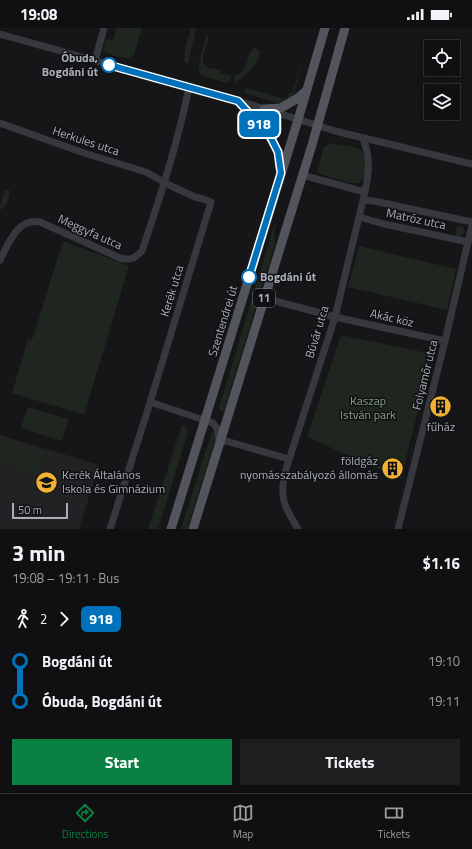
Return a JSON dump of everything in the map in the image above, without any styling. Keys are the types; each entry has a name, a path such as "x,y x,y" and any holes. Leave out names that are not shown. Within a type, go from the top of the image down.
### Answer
{"main road":[{"name":"Szentendrei út","path":"171,529 298,120 325,28"},
{"name":"11","path":"193,529 318,127 345,28"},
{"path":"264,109 281,108 298,98 306,90"},
{"path":"238,101 270,136 278,152 281,173"}],"street":[{"path":"95,61 104,28"},
{"path":"0,34 238,101 318,127 472,164"},
{"path":"164,183 184,112 189,87"},
{"name":"Herkules utca","path":"0,123 78,151 146,172 164,183"},
{"name":"Búvár utca","path":"298,529 285,504 283,495 286,469 335,316 365,192 369,172 369,160 367,148 363,139"},
{"path":"302,175 365,192"},
{"name":"Meggyfa utca","path":"0,260 19,228 27,222 34,221 40,222 127,260 136,257 142,251 164,183"},
{"name":"Kerék utca","path":"110,529 211,202 195,197 164,183"},
{"name":"Matróz utca","path":"363,200 472,222"},
{"name":"Matróz utca","path":"359,216 384,224 468,242"},
{"name":"Folyamőr utca","path":"398,529 445,341 472,225"},
{"name":"Akác köz","path":"267,287 267,292 270,299 295,307 445,341"},
{"path":"150,402 213,423 217,428 220,437 219,446"},
{"path":"219,446 222,442 226,441 289,459"}],"shaded area":[{"name":"Kerék Általános Iskola és Gimnázium","path":"0,435 99,465 79,529 0,529"}],"green space":[{"path":"116,28 142,28 134,55 131,57 118,57 103,50 107,39 113,40"},
{"path":"191,28 196,28 189,60 188,63 186,63 184,61 185,49"},
{"path":"208,35 209,37 203,55 203,63 209,68 221,70 220,73 232,76 229,82 226,83 203,76 199,72 199,63 206,36"},
{"path":"254,48 258,49 260,52 257,61 242,78 234,83 235,76 244,70 249,55"},
{"path":"302,61 292,99 280,104 244,93 245,88 248,88 285,99 288,97 289,93 293,92"},
{"path":"332,143 357,148 363,152 366,163 366,172 359,183 350,183 317,173 324,147"},
{"path":"7,189 10,191 6,205 0,210 0,204 5,190"},
{"path":"274,225 276,226 274,232 275,244 223,414 219,408"},
{"path":"457,225 464,228 465,232 462,236 455,237"},
{"path":"63,241 129,266 84,415 12,393 28,339 32,340"},
{"path":"359,246 456,269 447,310 348,287"},
{"name":"Kaszap István park","path":"341,335 432,354 401,479 307,437"},
{"path":"28,407 69,419 62,441 21,428"},
{"path":"182,425 186,427 188,432 158,529 148,529"},
{"path":"212,431 216,436 187,529 181,529"},
{"path":"0,438 46,452 39,475 0,463"}],"bus line":[{"name":"918","path":"109,65 238,101 270,136 278,152 281,173 249,277"}],"place":[{"name":"Óbuda, Bogdáni út","path":"109,65"},
{"name":"Bogdáni út","path":"249,277"},
{"name":"fűház","path":"441,406"},
{"name":"földgáz nyomásszabályozó állomás","path":"393,468"},
{"name":"Kerék Általános Iskola és Gimnázium","path":"47,482"}]}
